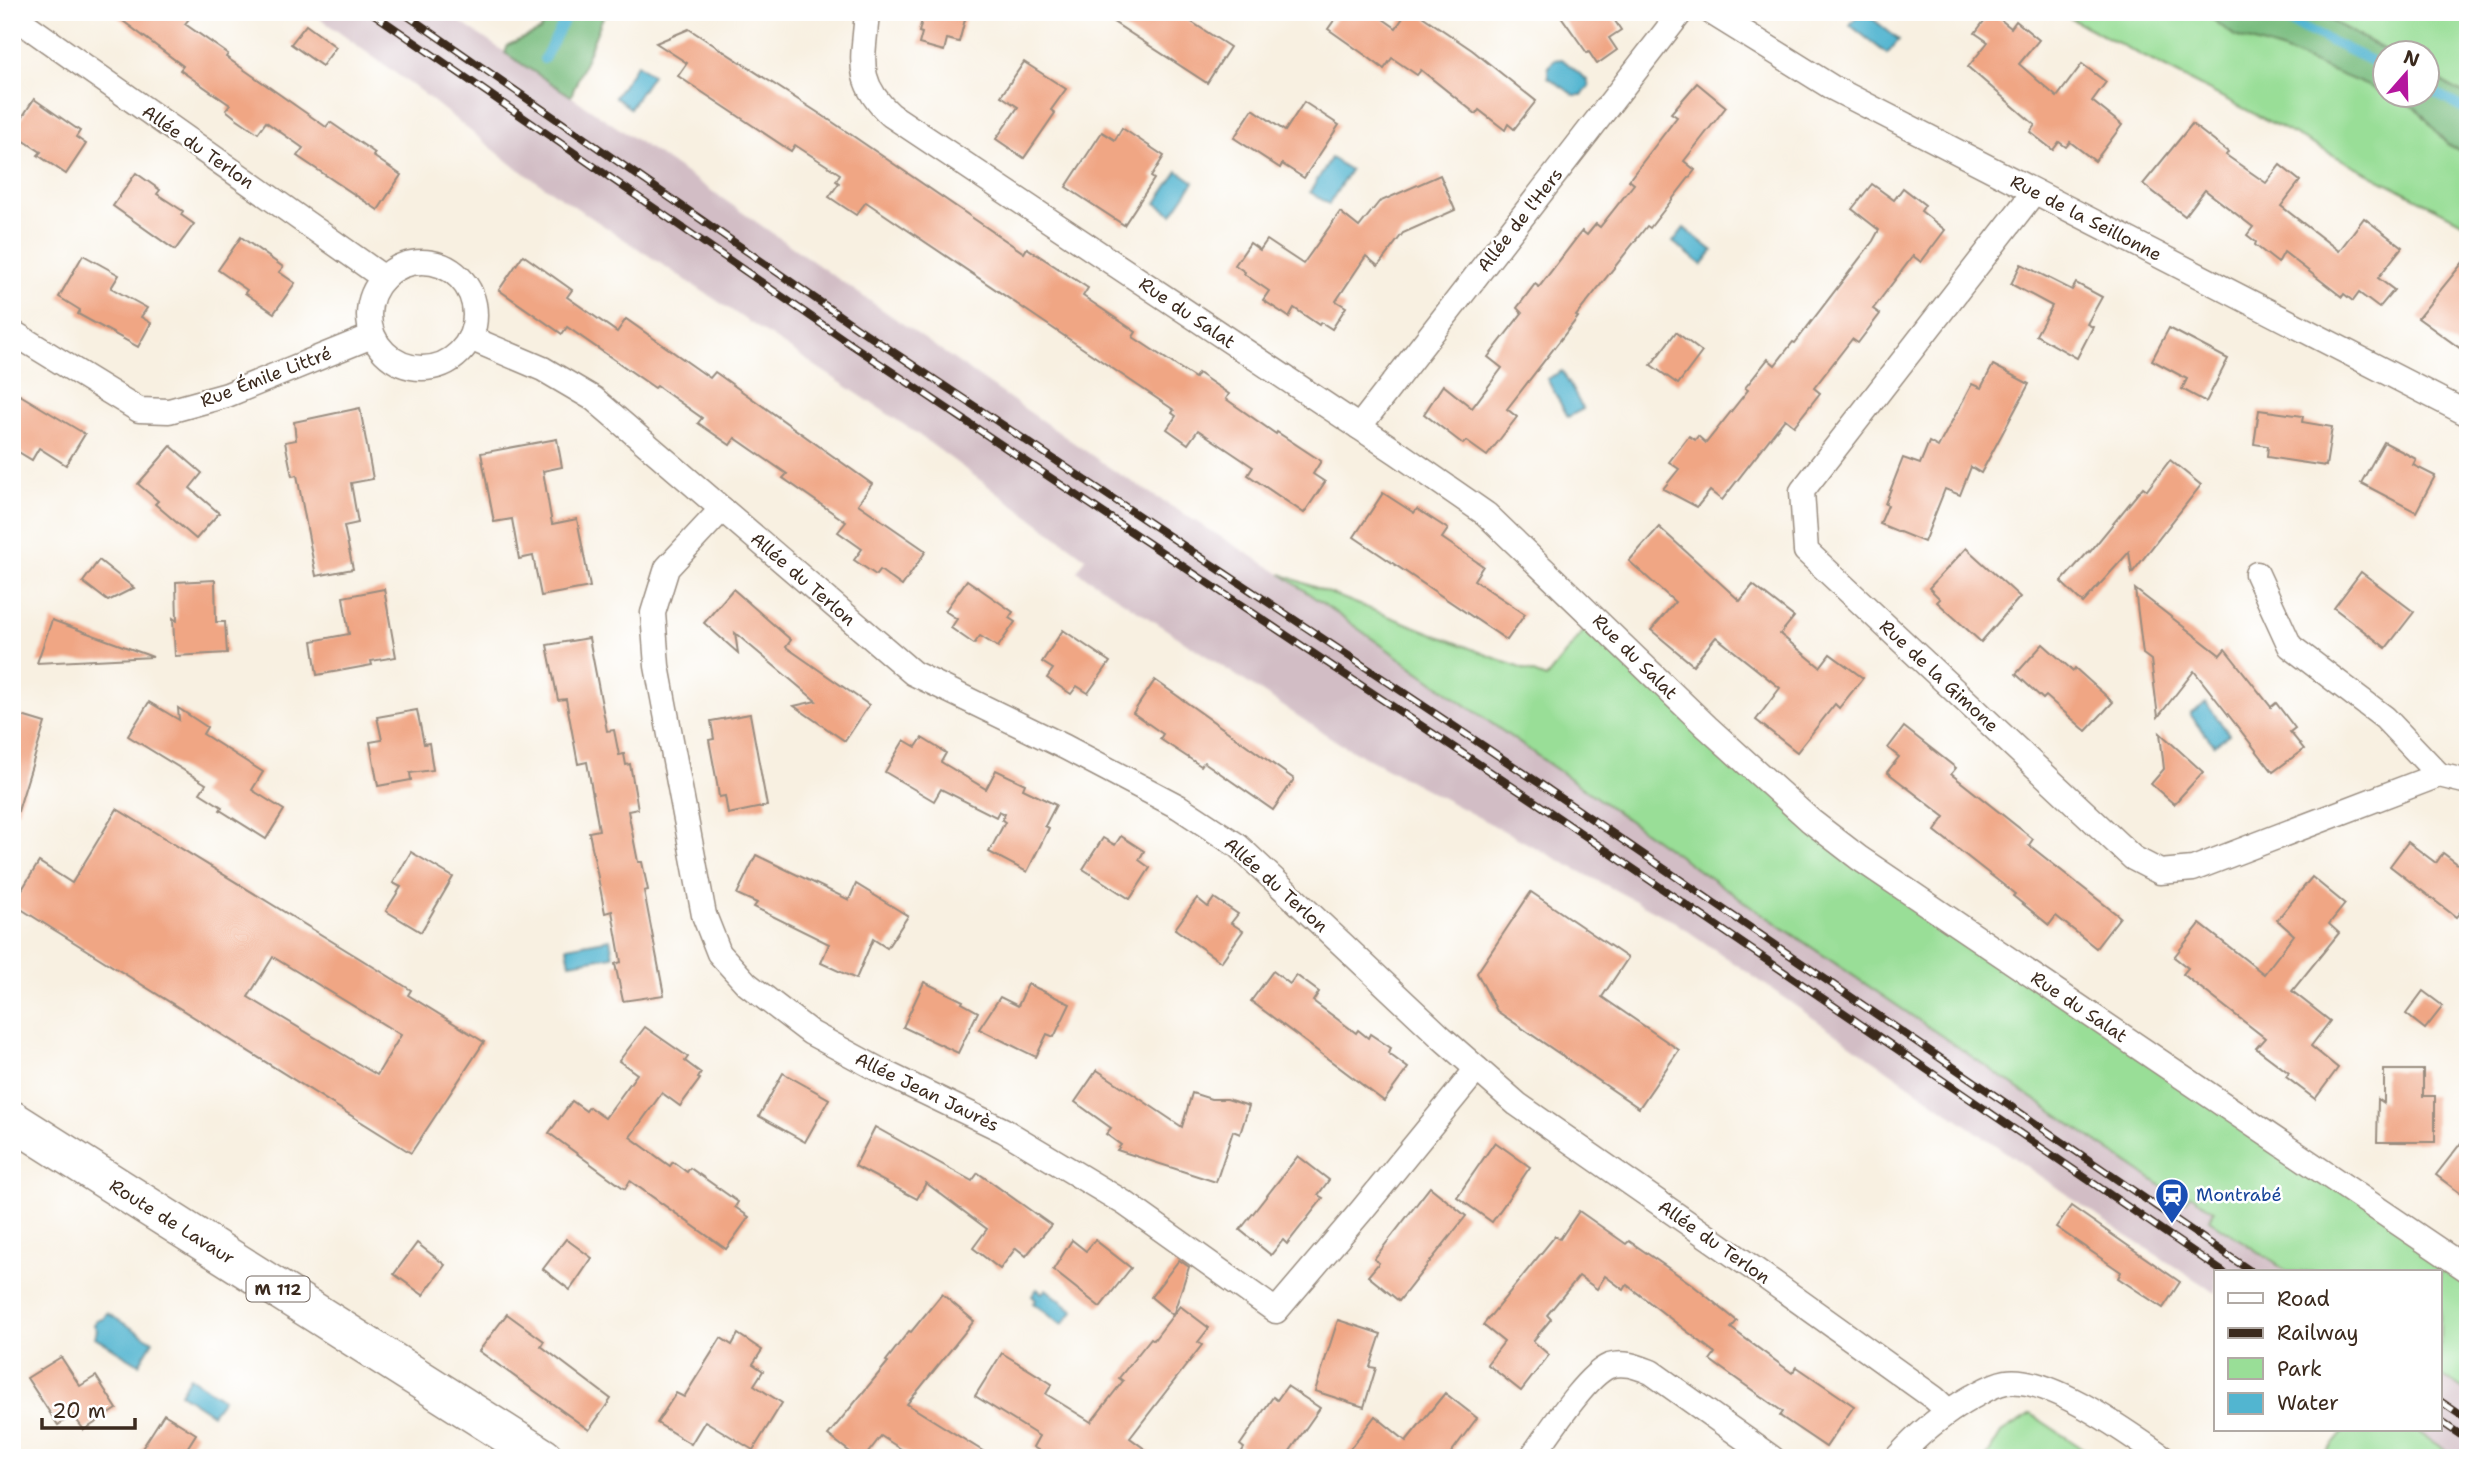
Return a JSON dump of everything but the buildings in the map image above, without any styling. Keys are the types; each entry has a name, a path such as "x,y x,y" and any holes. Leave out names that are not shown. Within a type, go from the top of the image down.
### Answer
{"main road":[{"name":"Route de Lavaur","path":"12,1120 544,1458"}],"street":[{"name":"Rue du Salat","path":"867,12 863,72 867,86 877,102 891,115 1486,514 1707,727 1811,821 1858,858 2468,1270"},
{"name":"Allée de l'Hers","path":"1359,427 1681,12"},
{"name":"Rue de la Seillonne","path":"1711,12 1833,88 2468,414"},
{"name":"Allée du Terlon","path":"12,16 384,278"},
{"name":"Rue de la Gimone","path":"2034,192 1802,491 1805,551 2133,858 2160,872 2193,869 2439,775"},
{"path":"429,262 452,272 468,290 474,305 475,322 470,338 460,353 445,363 427,368 411,367 395,361 382,350 372,336 369,305 374,290 384,278 397,268 412,263 429,262"},
{"name":"Rue Émile Littré","path":"12,332 139,410 169,411 227,395 372,336"},
{"name":"Allée du Terlon","path":"470,338 543,369 594,399 913,674 1066,747 1178,807 1238,846 1286,894 1517,1104 1757,1271 1948,1410"},
{"name":"Allée Jean Jaurès","path":"722,509 667,569 653,613 657,666 704,915 719,953 747,984 811,1033 883,1072 1003,1130 1070,1170 1126,1204 1276,1311 1477,1069"},
{"path":"2257,574 2290,646 2385,718 2439,775 2468,782"},
{"path":"1531,1458 1589,1381 1611,1365 1630,1364 1651,1372 1772,1458"},
{"path":"1897,1458 1921,1432 1948,1410 1989,1388 2008,1382 2028,1383 2086,1406 2164,1458"}],"shaded area":[{"path":"311,12 445,12 693,178 1110,468 1179,511 1281,574 1511,676 2325,1270 2214,1270 2214,1292 2119,1231 1675,922 1339,743 1077,571 1086,558 912,430 518,169 420,91"},
{"path":"2442,1358 2468,1377 2468,1458 2457,1458 2418,1432 2442,1432"}],"green space":[{"path":"550,12 605,12 571,96 505,53 508,45 540,31"},
{"path":"2058,12 2203,12 2235,36 2284,51 2372,86 2372,108 2417,108 2447,144 2468,155 2468,225"},
{"path":"2203,12 2315,12 2372,43 2372,88 2284,51 2235,36"},
{"path":"2315,12 2468,12 2468,96 2442,82 2442,38 2372,38 2372,43"},
{"path":"2442,82 2468,96 2468,155 2447,144 2417,108 2442,108"},
{"path":"1281,574 1546,678 1595,617 1811,821 2468,1270 2468,1393 2442,1375 2442,1270 2285,1270 2209,1219 2214,1210 2190,1195 2185,1202 1707,876"},
{"path":"2031,1414 2097,1458 1986,1458 2001,1433"},
{"path":"2343,1432 2418,1432 2457,1458 2322,1458"}],"water":[{"path":"1860,12 1864,12 1899,40 1887,54 1850,25"},
{"path":"1562,59 1587,80 1589,86 1582,95 1574,95 1548,77 1548,68 1554,60"},
{"path":"637,64 652,75 630,108 615,97"},
{"path":"1331,158 1350,170 1329,204 1310,192"},
{"path":"1178,171 1194,182 1172,214 1156,203"},
{"path":"1684,228 1713,251 1702,265 1673,242"},
{"path":"1562,371 1583,409 1568,417 1547,379"},
{"path":"2206,703 2229,734 2214,745 2190,714"},
{"path":"610,939 613,956 570,963 567,947"},
{"path":"1037,1289 1042,1293 1046,1289 1074,1311 1062,1325 1033,1303 1036,1300 1032,1296"},
{"path":"107,1313 153,1341 139,1364 95,1337 97,1330 94,1325"},
{"path":"190,1377 223,1399 212,1414 180,1393"}],"waterway":[{"path":"544,59 569,12"},
{"path":"2269,12 2372,61"},
{"path":"2442,97 2468,111"}],"railway":[{"path":"371,12 849,343 1537,803 2220,1270"},
{"path":"402,12 859,329 1545,787 2249,1270"},
{"path":"2442,1402 2468,1420"},
{"path":"2442,1422 2468,1440"}],"place":[{"name":"Montrabé","path":"2172,1225"}]}
